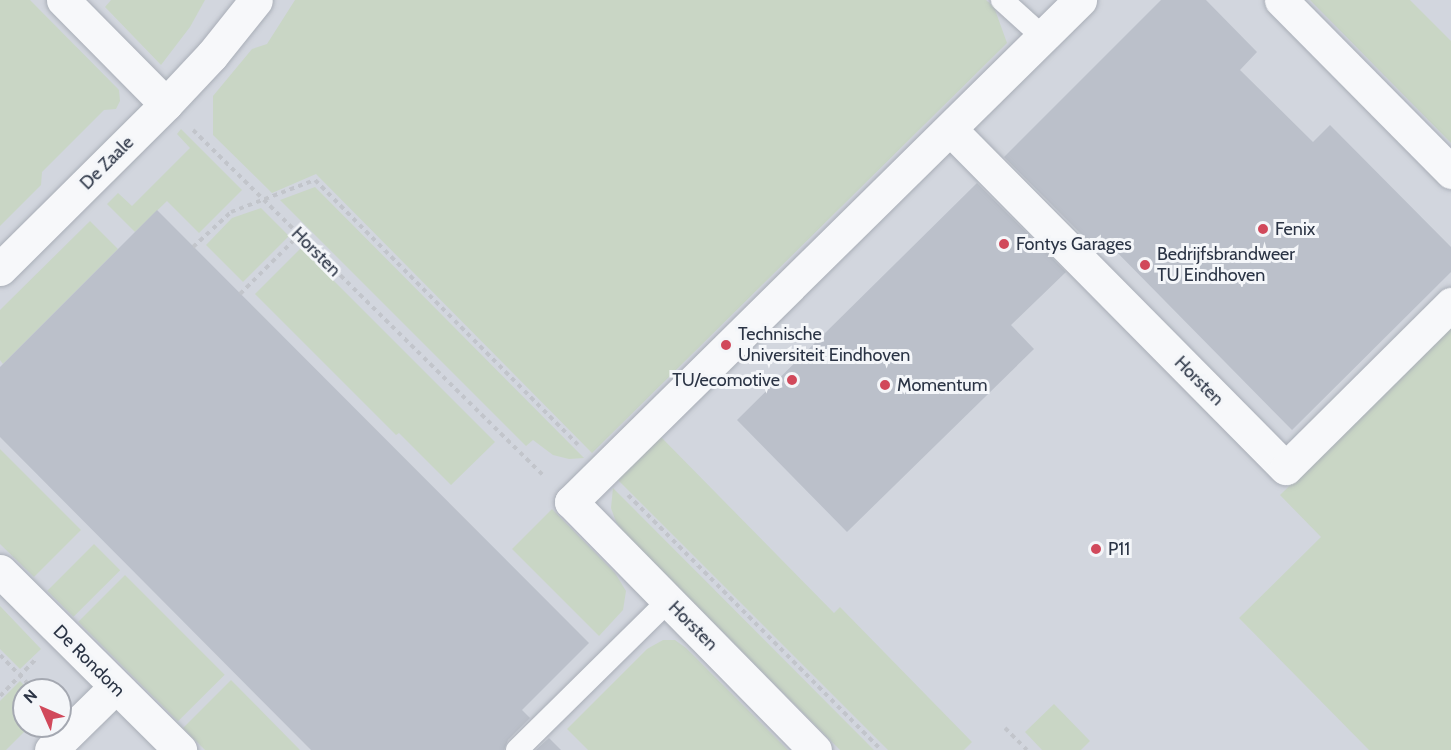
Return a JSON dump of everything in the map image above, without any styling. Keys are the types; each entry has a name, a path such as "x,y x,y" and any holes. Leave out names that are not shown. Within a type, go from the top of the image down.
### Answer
{"street":[{"path":"63,0 166,104"},
{"name":"De Zaale","path":"212,55 237,0"},
{"name":"De Zaale","path":"0,269 166,104 212,55 256,0"},
{"path":"571,502 1080,0"},
{"path":"1281,0 1451,172"},
{"name":"Horsten","path":"950,129 1286,468 1451,304"},
{"name":"Horsten","path":"571,502 815,750"},
{"name":"De Rondom","path":"0,571 180,750"},
{"path":"51,750 115,687"}],"lane":[{"path":"1002,0 1043,37"},
{"path":"517,750 668,601"}],"path":[{"name":"Horsten","path":"166,104 571,502"},
{"path":"193,247 231,212 315,180 881,750"},
{"path":"240,294 299,236"},
{"path":"0,696 61,634"},
{"path":"0,655 20,676"},
{"path":"1005,728 1028,750"}],"shaded area":[{"name":"Technische Universiteit Eindhoven","path":"0,0 1451,0 1451,750 0,750"}],"green space":[{"path":"0,0 30,0 119,90 120,101 116,109 104,110 42,172 41,185 0,226"},
{"path":"111,0 205,0 190,27 161,65 105,7"},
{"path":"295,0 986,0 994,7 1007,43 592,453 316,174 272,193 213,135 213,96 252,49 267,44"},
{"path":"1310,0 1410,0 1451,41 1451,143"},
{"path":"181,129 242,190 199,233 167,201 135,232 107,204 118,193 132,206 190,148 177,134"},
{"path":"315,187 584,458 569,459 553,455 533,440 526,446 280,200"},
{"path":"261,208 289,236 243,282 206,245 232,218"},
{"path":"90,221 118,249 3,364 0,360 0,310"},
{"path":"301,248 495,442 451,485 399,433 396,435 255,294"},
{"path":"1451,328 1451,750 1369,750 1239,618 1321,537 1280,495"},
{"path":"659,435 834,613 840,607 972,742 964,750 888,750 617,479"},
{"path":"0,449 81,530 34,577 0,544"},
{"path":"613,488 874,750 840,750 623,531 616,522 611,508"},
{"path":"552,509 615,573 626,591 623,610 599,636 512,549"},
{"path":"94,544 120,570 73,617 47,591"},
{"path":"125,575 225,675 178,721 78,622"},
{"path":"0,606 41,649 20,669 0,649"},
{"path":"663,640 675,640 686,648 788,750 588,750 567,729 647,649"},
{"path":"231,680 300,750 205,750 183,728"},
{"path":"12,689 12,738 18,738 6,750 0,750 0,701"},
{"path":"1054,704 1090,741 1081,750 1042,750 1025,732"}],"building":[{"name":"Fenix","path":"1161,0 1206,0 1257,52 1240,70 1313,142 1330,125 1451,247 1451,272 1292,430 1102,237 1093,246 1004,157"},
{"name":"Momentum","path":"977,183 1066,272 1011,325 1034,349 847,532 737,420"},
{"path":"157,210 589,643 522,710 530,718 508,740 504,750 311,750 0,437 0,367"},
{"path":"549,738 561,750 536,750"}],"place":[{"name":"Fenix","path":"1263,229"},
{"name":"Fontys Garages","path":"1004,244"},
{"name":"Bedrijfsbrandweer TU Eindhoven","path":"1145,265"},
{"name":"Technische Universiteit Eindhoven","path":"726,345"},
{"name":"TU/ecomotive","path":"792,380"},
{"name":"Momentum","path":"885,385"},
{"name":"P11","path":"1096,549"}]}
